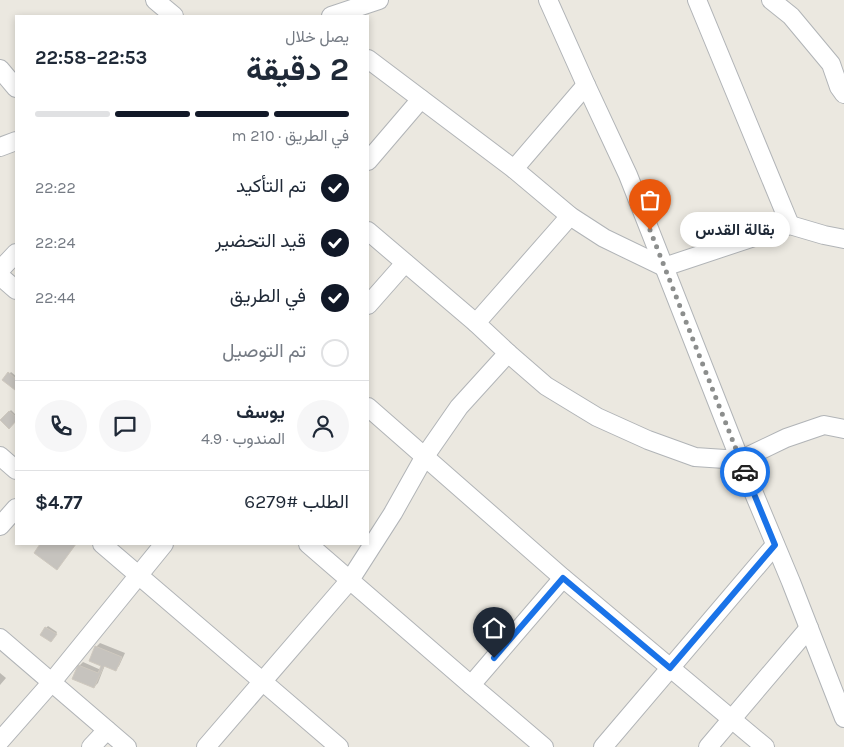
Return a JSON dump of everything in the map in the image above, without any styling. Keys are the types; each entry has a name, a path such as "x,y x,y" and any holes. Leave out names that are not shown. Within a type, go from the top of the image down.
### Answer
{"street":[{"path":"155,0 173,15"},
{"path":"548,0 628,175 844,718"},
{"path":"697,0 790,225"},
{"path":"771,0 791,16 831,64 839,87 844,94"},
{"path":"334,15 371,1"},
{"path":"369,59 514,170 570,216 604,238 664,267 790,225 844,239"},
{"path":"0,69 15,87"},
{"path":"514,170 586,85"},
{"path":"369,160 421,99"},
{"path":"0,147 15,141"},
{"path":"476,323 570,216"},
{"path":"369,232 476,323 546,386 597,417 648,440 695,457 740,460 786,438 824,425 844,429"},
{"path":"0,270 15,255"},
{"path":"369,304 405,263"},
{"path":"0,276 15,289"},
{"path":"206,747 350,580 393,513 425,456 459,407 508,353"},
{"path":"369,408 563,578 765,747"},
{"path":"0,456 15,469"},
{"path":"0,526 15,509"},
{"path":"103,545 338,747"},
{"path":"0,741 52,683 163,545"},
{"path":"309,545 544,747"},
{"path":"603,747 775,545"},
{"path":"471,685 563,578"},
{"path":"708,747 809,628"},
{"path":"0,638 127,747"},
{"path":"91,747 106,730"}],"building":[{"path":"8,372 15,378 15,390 2,380"},
{"path":"9,411 15,416 15,422 9,429 0,420"},
{"path":"39,545 75,545 57,570 34,553"},
{"path":"45,627 57,634 51,642 40,635"},
{"path":"95,646 122,657 116,671 104,666 94,688 72,679 78,665 98,673 101,666 89,661"}],"way so far":[{"path":"650,230 745,472"}],"place":[{"name":"بقالة القدس","path":"650,230"}],"route":[{"path":"494,658 563,578 670,668 775,545 745,472"}]}
